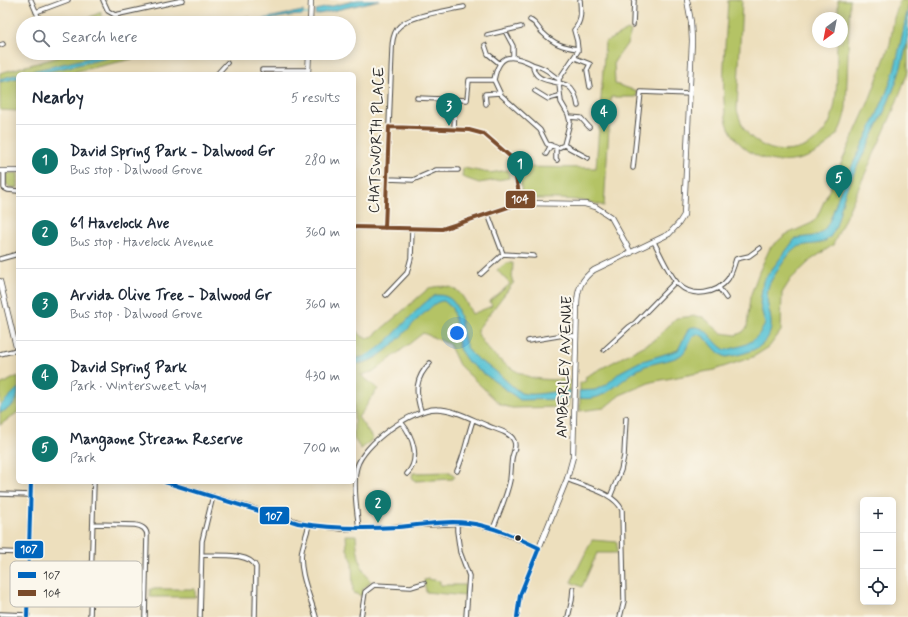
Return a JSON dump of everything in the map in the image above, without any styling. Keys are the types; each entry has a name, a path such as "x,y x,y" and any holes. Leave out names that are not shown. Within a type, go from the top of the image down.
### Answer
{"street":[{"path":"31,0 38,16"},
{"path":"36,12 68,0"},
{"path":"103,0 108,11 115,15 183,0"},
{"path":"310,16 311,0"},
{"path":"564,145 570,122 561,102 559,79 575,58 578,49 574,30 579,24 582,12 580,0"},
{"path":"633,25 634,0"},
{"name":"AMBERLEY AVENUE","path":"517,617 520,595 567,479 573,457 575,336 577,298 580,284 584,278 594,270 631,254 669,234 676,228 682,219 685,208 690,94 691,22 687,0"},
{"name":"CHATSWORTH PLACE","path":"385,228 392,50 395,33 403,23 409,20 464,7"},
{"path":"530,20 537,24 543,33 562,47 578,49"},
{"path":"487,35 521,28"},
{"path":"505,31 512,46 513,56"},
{"path":"485,45 488,54 499,63"},
{"path":"556,148 547,144 540,130 500,93 494,80 499,63 505,58 513,56 524,59 546,70 559,79"},
{"path":"575,58 590,64 587,70 590,86"},
{"path":"262,70 308,72 309,60"},
{"path":"219,72 227,63"},
{"path":"533,64 534,70 538,76 569,86 576,98 578,106"},
{"path":"417,98 467,100 469,80 494,80"},
{"path":"535,91 548,99 560,96"},
{"path":"633,168 641,92 690,94"},
{"path":"486,104 485,94 500,93"},
{"path":"454,130 455,100"},
{"path":"569,117 581,118 589,127"},
{"path":"389,127 480,132 489,136 509,154 513,162 521,203"},
{"path":"546,154 551,145"},
{"path":"556,148 564,145 588,158"},
{"path":"556,148 557,160"},
{"path":"388,179 413,180 436,170 458,170"},
{"path":"16,171 2,171 4,188 16,191"},
{"path":"356,227 442,229 521,203 586,204 596,207 606,213 614,221 631,254"},
{"path":"488,214 503,254"},
{"path":"386,295 407,273 411,258 412,229"},
{"path":"654,242 676,281 686,290 700,293 719,288 729,278 736,259 749,256 760,248"},
{"path":"481,274 503,254 534,256"},
{"path":"0,259 16,255"},
{"path":"0,281 16,346"},
{"path":"604,350 635,323 676,281"},
{"path":"719,288 726,298"},
{"path":"528,341 564,335 575,336"},
{"path":"0,354 16,350"},
{"path":"421,411 416,388 424,369 430,363"},
{"path":"356,471 359,460 365,450 401,422 421,411 429,409 445,410 508,434 514,439 516,446 512,458 510,480 493,529"},
{"path":"610,497 621,470 624,456 626,418"},
{"path":"458,471 463,458 467,435 473,420"},
{"path":"401,422 413,442 413,462 407,474"},
{"path":"567,479 610,497 620,505 622,516 621,551 624,572 624,601 620,617"},
{"path":"29,561 31,484"},
{"path":"92,561 94,484"},
{"path":"172,484 309,525 334,529 470,522 493,529 539,548"},
{"path":"356,484 359,528"},
{"path":"0,494 31,495"},
{"path":"200,617 202,541 213,496"},
{"path":"457,522 460,552 469,576 466,617"},
{"path":"93,524 135,524 142,526 146,531 145,617"},
{"path":"309,525 302,550 302,561 316,617"},
{"path":"0,552 29,553"},
{"path":"202,555 245,557 253,560 256,567 255,617"},
{"path":"361,617 365,592 374,585 411,586 424,583"},
{"path":"568,617 573,589"},
{"path":"90,607 90,617"},
{"path":"0,614 28,616"}],"green space":[{"path":"728,0 742,0 737,110 739,117 748,134 760,144 770,149 781,151 802,148 820,136 831,119 836,97 837,48 848,48 848,12 838,12 838,0 850,0 846,108 842,125 833,139 821,150 807,157 793,161 778,161 763,158 750,152 738,142 729,128 726,117 724,102"},
{"path":"900,0 908,0 908,72 892,114 833,245 811,260 791,279 782,293 781,331 769,347 753,357 714,370 651,382 620,395 604,408 580,411 580,383 586,381 585,377 655,340 676,318 696,316 703,317 721,333 736,335 743,332 747,327 750,297 770,248 785,235 812,223 817,217 869,101 890,44 894,18"},
{"path":"101,12 101,16 92,16"},
{"path":"628,30 631,32 627,44 614,62 615,84 637,91 636,97 611,97 604,206 574,200 523,199 518,167 596,168 605,42"},
{"path":"48,60 127,60 73,72 16,72 16,111 0,110 0,73"},
{"path":"463,168 490,173 508,170 509,178 479,183 462,177"},
{"path":"6,173 16,173 16,188 10,187 6,184"},
{"path":"507,263 513,263 512,282 514,282 477,330 480,337 485,345 500,360 509,367 526,376 538,379 569,380 568,407 512,408 501,405 459,365 449,344 423,333 375,371 361,375 378,389 358,417 373,439 361,449 356,442 356,330 363,337 371,338 429,288 438,286 446,286 457,290 465,300 472,314 492,306 490,301 510,284 497,270"},
{"path":"16,377 16,413 0,425 0,385"},
{"path":"450,472 455,476 453,479 415,481 412,477 413,473"},
{"path":"346,535 356,535 360,560 367,577 371,582 363,589 363,596 353,593 352,560 347,549"},
{"path":"592,540 617,542 617,553 597,553 582,587 571,582"},
{"path":"428,579 440,581 440,585 465,585 465,596 426,592 424,580"},
{"path":"150,589 195,589 195,597 150,597"}],"water":[{"path":"358,0 379,0 315,15 316,10"},
{"path":"908,8 908,35 899,75 884,113 845,192 836,226 827,240 800,246 793,250 771,281 767,298 771,325 770,333 766,340 753,350 726,357 718,352 705,338 697,334 692,338 681,355 637,370 611,390 600,396 595,398 579,398 579,391 595,390 606,385 620,372 639,362 678,350 689,328 701,328 726,350 745,345 758,335 765,324 760,304 763,281 795,239 818,235 828,224 841,189 875,120 889,85 896,64"},
{"path":"303,11 303,15 278,16"},
{"path":"80,60 99,60 46,72 28,72"},
{"path":"16,75 16,78 0,82 0,79"},
{"path":"436,295 446,297 453,301 460,317 467,346 471,353 478,360 493,369 521,393 539,394 570,391 569,399 520,400 468,362 459,349 458,331 452,308 444,301 433,305 385,351 375,358 356,364 356,358 375,351 426,302"},
{"path":"16,390 16,401 12,406 0,413 0,406"}],"waterway":[{"path":"302,14 309,14"},
{"path":"364,357 380,348"}],"transit line":[{"name":"104","path":"356,227 442,229 521,203 512,158 484,134 469,130 389,127"},
{"name":"104","path":"385,228 389,127"},
{"name":"107","path":"29,561 31,484"},
{"name":"107","path":"171,484 298,523 310,525 373,528 459,522 477,524 504,532 539,548 520,595 517,617"},
{"name":"107","path":"27,607 27,617"}],"place":[{"name":"Arvida Olive Tree - Dalwood Gr","path":"449,126"},
{"name":"David Spring Park","path":"604,132"},
{"name":"David Spring Park - Dalwood Gr","path":"520,184"},
{"name":"Mangaone Stream Reserve","path":"839,198"},
{"name":"61 Havelock Ave","path":"378,523"}]}
